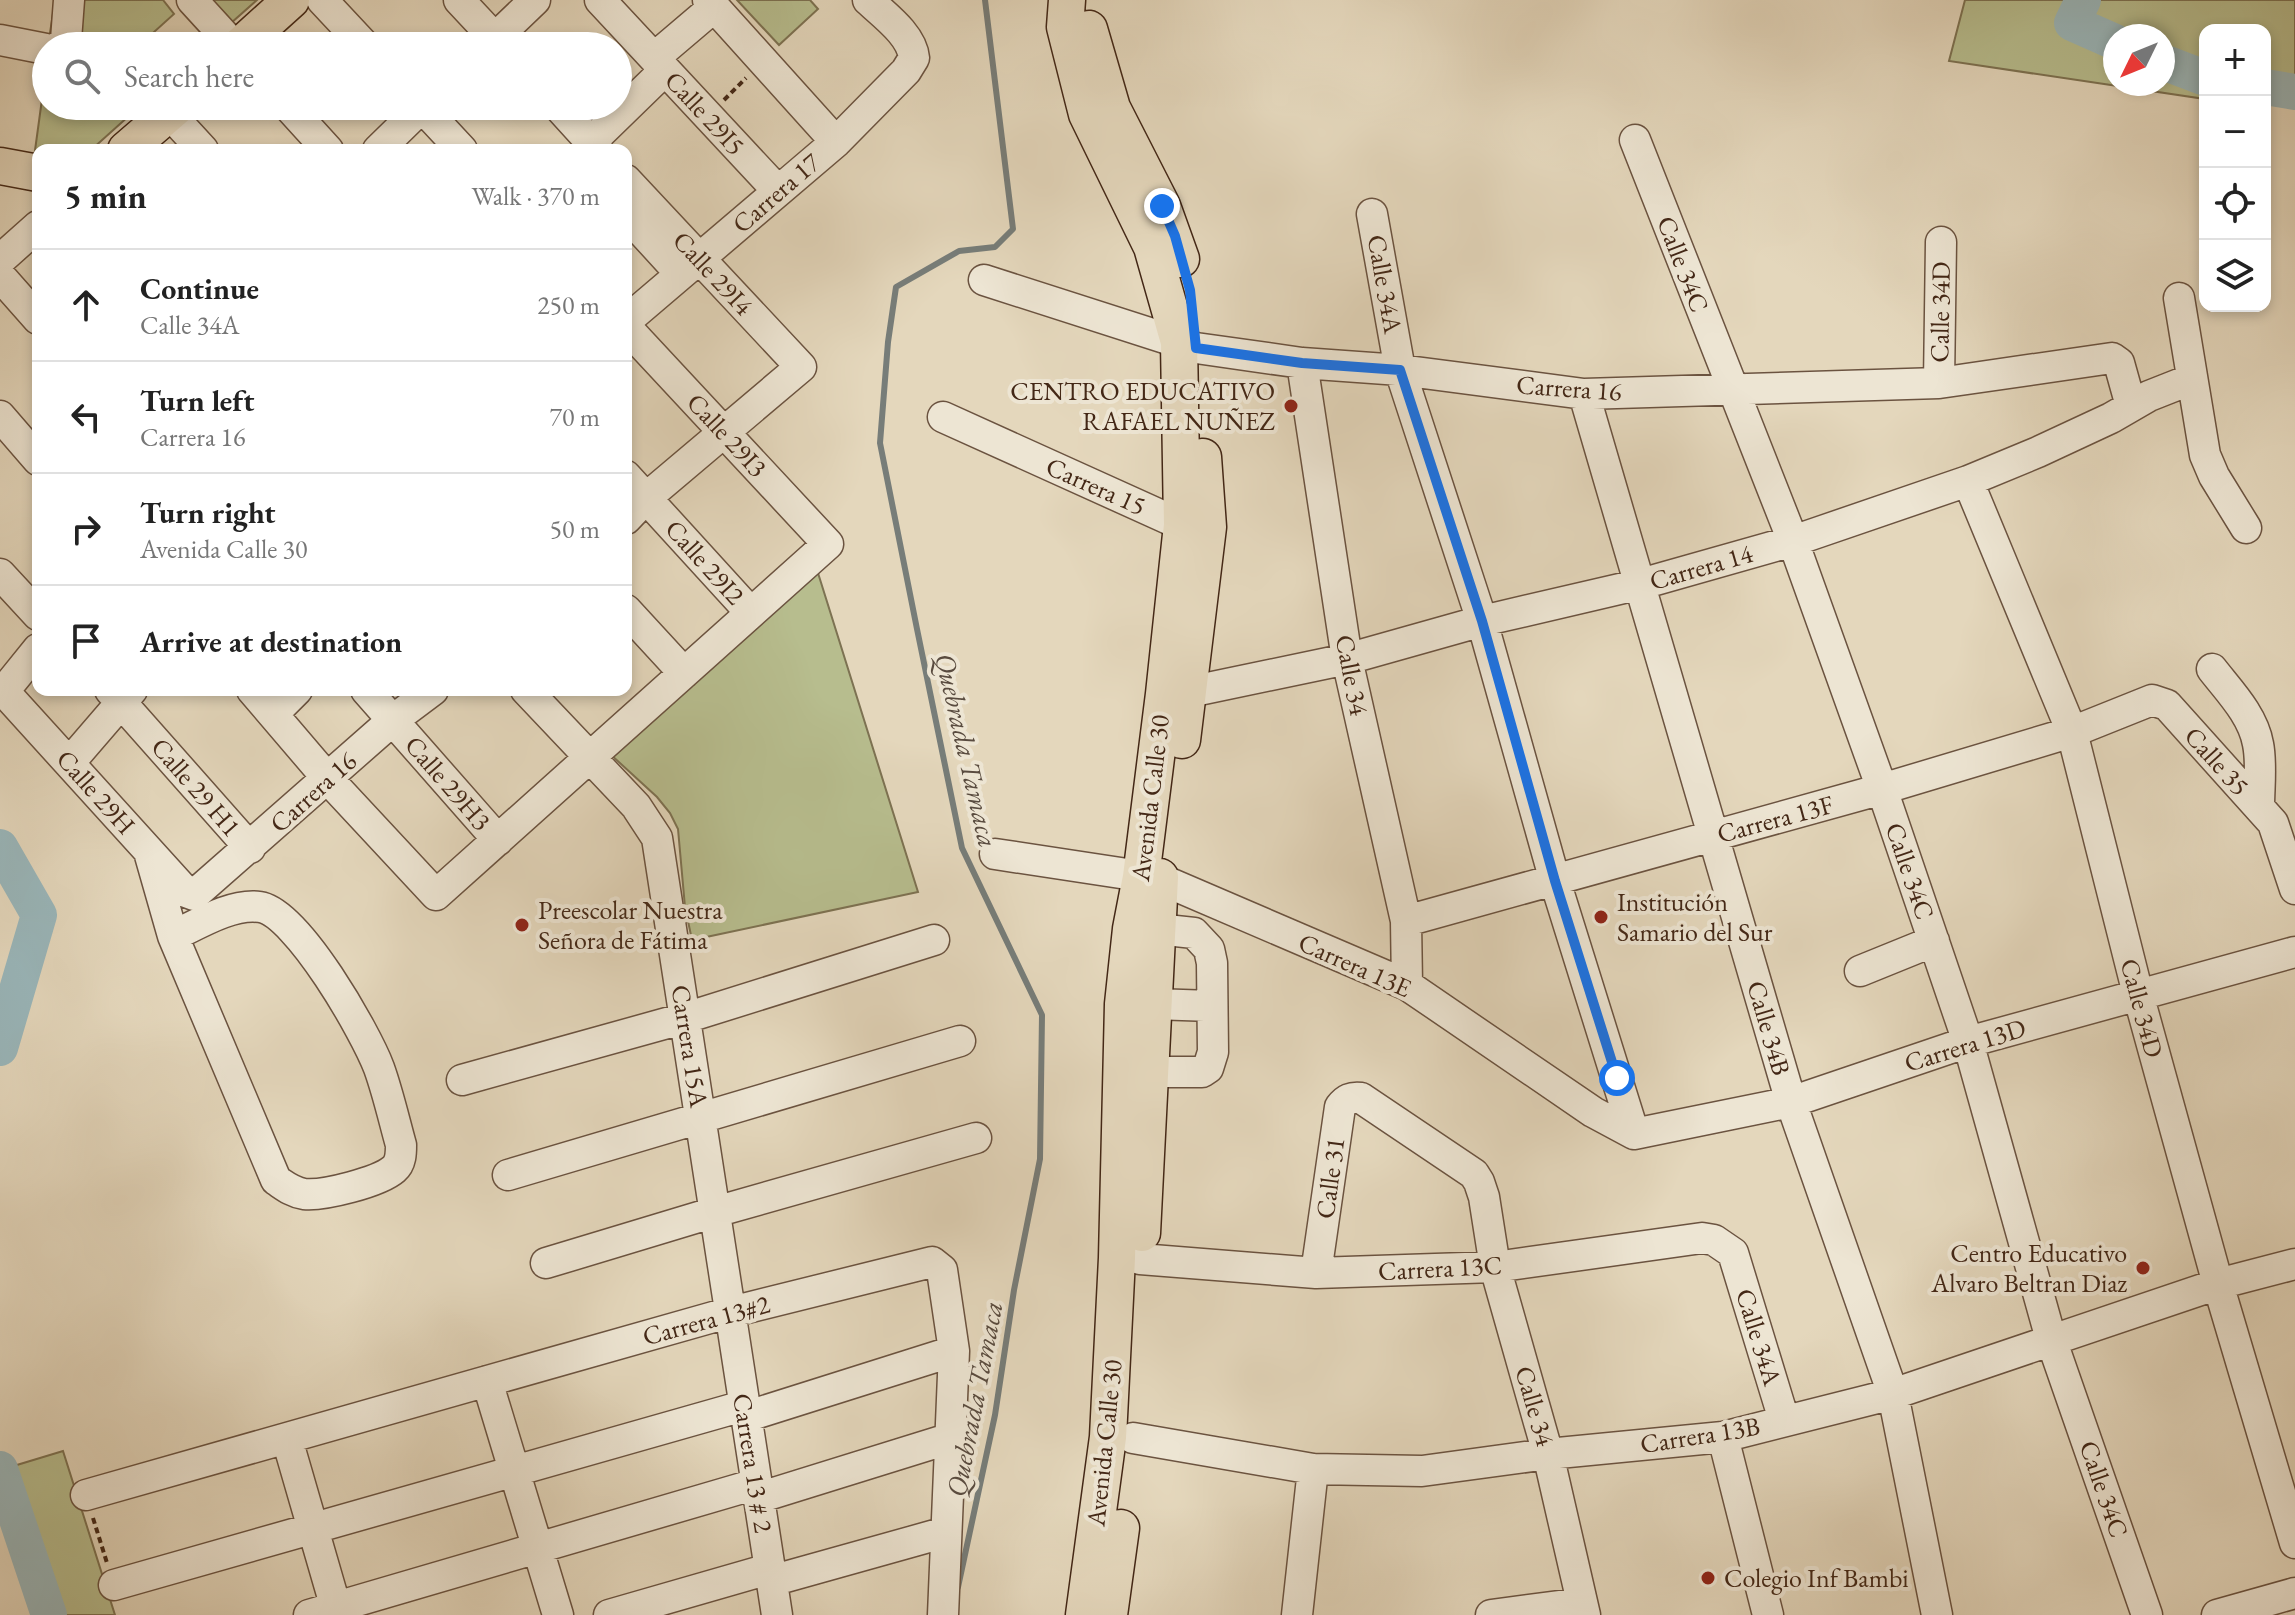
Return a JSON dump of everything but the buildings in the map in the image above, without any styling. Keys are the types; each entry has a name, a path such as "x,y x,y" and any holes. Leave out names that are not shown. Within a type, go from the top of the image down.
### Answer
{"main road":[{"path":"256,32 291,0"},
{"name":"Avenida Calle 30","path":"1067,0 1065,27 1087,114 1152,247 1187,345"},
{"name":"Avenida Calle 30","path":"1084,1615 1108,1437 1117,1258 1123,1004 1131,929 1150,878 1189,692 1195,526 1187,345 1190,290 1175,236 1112,108 1088,26 1090,0"},
{"path":"133,144 161,120"},
{"path":"0,166 32,172"},
{"path":"0,188 32,194"},
{"name":"Avenida Calle 30","path":"1109,1615 1133,1438 1157,929 1150,878 1195,526"}],"street":[{"path":"67,32 69,0"},
{"path":"192,0 221,32"},
{"path":"322,0 352,32"},
{"path":"459,0 485,32"},
{"path":"504,32 535,0"},
{"name":"Calle 29I5","path":"600,0 630,32"},
{"name":"Carrera 17","path":"632,310 690,266 836,142 906,71 914,54 901,32 868,0"},
{"path":"632,99 711,4 836,142"},
{"name":"Calle 29I5","path":"632,34 778,191"},
{"path":"0,40 32,46"},
{"path":"180,120 198,144"},
{"path":"301,120 323,144"},
{"path":"384,144 408,120"},
{"path":"435,120 457,144"},
{"path":"570,120 591,144"},
{"path":"596,144 615,120"},
{"name":"Calle 34C","path":"1635,140 1730,388 1793,541 1882,789 1968,1042 2051,1339 2147,1615"},
{"name":"Calle 29I4","path":"632,188 690,266 801,367 724,432"},
{"name":"Calle 34A","path":"1372,214 1400,370 1482,621 1555,881 1634,1134"},
{"path":"632,219 690,266"},
{"path":"0,260 32,231"},
{"name":"Calle 34D","path":"1939,383 1941,242"},
{"path":"0,276 32,312"},
{"name":"Carrera 16","path":"984,280 1187,345 1302,363 1400,370 1584,394 1939,383 2112,358 2119,363 2131,406"},
{"path":"2179,298 2205,455 2214,476 2246,528"},
{"name":"Calle 29I3","path":"632,315 724,432 828,544 751,613"},
{"name":"Calle 34","path":"1302,363 1347,659 1406,921 1407,985"},
{"name":"Carrera 14","path":"1189,692 1347,659 1482,621 1641,584 1793,541 1968,481 2038,452 2192,379"},
{"name":"Calle 34B","path":"1584,394 1791,1102 1893,1394 1937,1615"},
{"path":"0,416 32,453"},
{"name":"Carrera 15","path":"943,417 1195,526"},
{"path":"633,498 724,432"},
{"name":"Calle 34D","path":"1968,481 2072,732 2138,994 2218,1284 2295,1543"},
{"name":"Calle 29I2","path":"633,498 751,613"},
{"path":"0,574 32,609"},
{"path":"258,696 328,779 436,895 751,613"},
{"path":"632,617 684,673"},
{"path":"2,689 32,656"},
{"path":"2212,669 2254,729 2276,816"},
{"name":"Calle 29H","path":"2,689 186,892 194,895"},
{"path":"70,762 120,696"},
{"name":"Calle 29 H1","path":"123,696 250,848"},
{"path":"274,713 291,696"},
{"name":"Calle 29H3","path":"371,696 498,840"},
{"name":"Carrera 16","path":"194,895 393,720 425,696"},
{"name":"Carrera 15A","path":"532,696 636,806 657,838 731,1312"},
{"name":"Calle 35","path":"2139,703 2152,700 2167,705 2276,816 2295,889"},
{"name":"Carrera 13F","path":"1406,921 1882,789 2072,732 2139,703"},
{"path":"149,852 173,936 276,1180 292,1191 306,1194 351,1188 395,1168 401,1145 378,1066 324,967 290,926 264,907 247,906 173,936"},
{"name":"Carrera 13E","path":"995,854 1150,878 1407,985 1593,1112 1634,1134"},
{"path":"1150,1072 1202,1072 1208,1068 1213,1052 1212,963 1209,949 1194,933 1157,929"},
{"path":"462,1080 685,1018 934,940"},
{"path":"1860,971 1934,941"},
{"name":"Carrera 13D","path":"1634,1134 1791,1102 1968,1042 2295,952"},
{"path":"1153,1004 1212,1006"},
{"path":"508,1175 960,1041"},
{"name":"Calle 31","path":"1316,1273 1340,1107 1352,1097 1361,1098"},
{"name":"Calle 34","path":"1361,1098 1465,1167 1479,1182 1495,1267 1548,1454 1583,1609"},
{"path":"546,1263 976,1138"},
{"name":"Carrera 13C","path":"1140,1259 1316,1273 1495,1267 1702,1238 1714,1240 1733,1253"},
{"name":"Calle 34A","path":"1733,1253 1784,1420"},
{"name":"Carrera 13#2","path":"86,1495 731,1312 932,1262 942,1270 954,1351"},
{"name":"Carrera 13B","path":"1133,1438 1313,1469 1422,1471 1548,1454 1723,1437 1893,1394 2218,1284 2295,1264"},
{"name":"Carrera 13 # 2","path":"731,1312 777,1615"},
{"path":"114,1585 514,1471 744,1411 954,1351 943,1615"},
{"path":"487,1381 558,1615"},
{"path":"1723,1437 1768,1615"},
{"path":"287,1439 313,1529 328,1612 538,1548 951,1438"},
{"path":"1297,1615 1313,1469"},
{"path":"609,1615 946,1532"},
{"path":"2217,1615 2295,1593"},
{"path":"1491,1615 1583,1609"}],"path":[{"path":"708,116 763,61"},
{"path":"86,1495 114,1585"}],"green space":[{"path":"55,0 163,0 174,14 154,32 50,32"},
{"path":"210,0 257,0 231,23"},
{"path":"737,0 810,0 818,9 779,45"},
{"path":"1965,0 2295,0 2295,93 2271,95 2271,24 2199,24 2199,98 2175,95 2175,24 2103,24 2103,84 1949,61"},
{"path":"39,120 124,120 98,144 36,144"},
{"path":"818,573 918,892 692,940 685,907 678,829 657,797 609,753"},
{"path":"63,1451 115,1615 56,1615 7,1468"}],"waterway":[{"name":"Quebrada Tamaca","path":"958,1587 995,1415 1014,1290 1040,1159 1042,1015 962,848 880,443 896,287 959,251 995,247 1013,229 985,0"},
{"path":"2083,0 2072,23 2103,37"},
{"path":"2175,67 2199,76"},
{"path":"2271,88 2295,92"},
{"path":"0,847 39,915 0,1048"},
{"path":"0,1469 49,1615"}],"place":[{"name":"CENTRO EDUCATIVO RAFAEL NUÑEZ","path":"1291,406"},
{"name":"Institución Samario del Sur","path":"1601,917"},
{"name":"Preescolar Nuestra Señora de Fátima","path":"522,925"},
{"name":"Centro Educativo Alvaro Beltran Diaz","path":"2143,1268"},
{"name":"Colegio Inf Bambi","path":"1708,1578"}],"route":[{"path":"1162,206 1175,236 1190,290 1196,348 1302,363 1400,370 1482,621 1555,881 1617,1078"}]}
